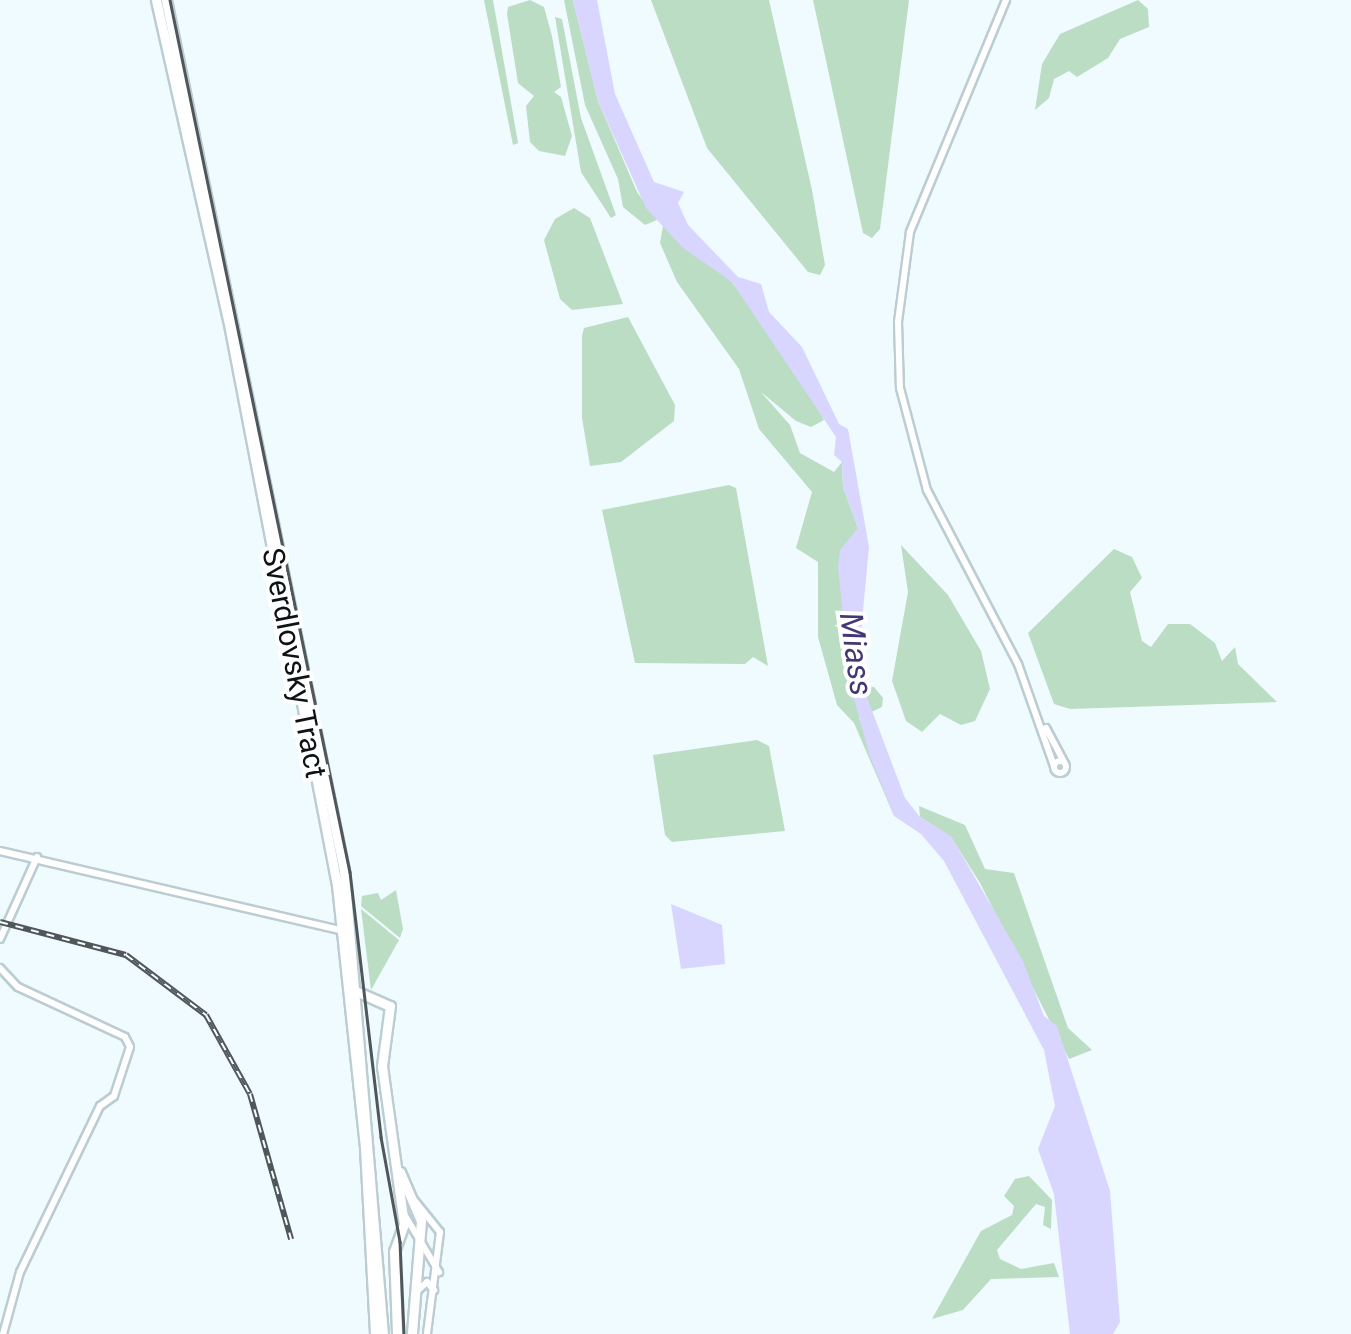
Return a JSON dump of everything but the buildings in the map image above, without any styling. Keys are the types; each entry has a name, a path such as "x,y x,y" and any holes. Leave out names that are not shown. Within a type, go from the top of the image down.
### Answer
{"main road":[{"name":"Sverdlovsky Tract","path":"156,0 228,319 347,931 375,1334"},
{"name":"Sverdlovsky Tract","path":"166,0 235,317 358,992 383,1334"},
{"path":"358,992 368,999 390,1003 382,1066 403,1213 394,1250 397,1334"},
{"path":"360,1013 368,999"},
{"path":"393,1150 418,1202 423,1240 412,1334"}],"street":[{"path":"1006,0 910,232 898,354 908,426 927,490 1065,763 1062,773 1054,766 1045,727"},
{"path":"0,851 347,931"},
{"path":"0,938 37,857"},
{"path":"0,968 18,986 125,1037 130,1047 114,1096 100,1106 20,1272 3,1334"},
{"path":"427,1334 439,1272 440,1238 418,1202 407,1200 403,1213 423,1240 439,1272"},
{"path":"423,1240 434,1248 440,1238"},
{"path":"416,1294 427,1282 435,1291"}],"green space":[{"path":"484,0 493,0 518,143 513,145"},
{"path":"530,0 544,7 552,36 561,87 554,92 561,97 572,136 565,156 539,151 530,142 526,106 534,96 518,83 507,14 508,7"},
{"path":"564,0 573,0 598,101 637,192 657,220 645,225 623,207 618,179 585,105"},
{"path":"651,0 769,0 812,190 825,265 820,275 808,272 707,148"},
{"path":"813,0 909,0 880,229 872,238 863,233"},
{"path":"1138,0 1148,9 1149,27 1120,39 1108,58 1077,77 1069,71 1054,79 1049,98 1035,110 1042,64 1060,34"},
{"path":"555,17 562,19 581,118 616,215 611,218 581,172"},
{"path":"574,208 590,218 623,304 572,310 560,299 544,240 555,219"},
{"path":"663,226 732,282 796,369 824,420 811,427 796,421 761,392 790,425 800,453 834,472 842,462 843,487 858,528 849,544 851,684 874,687 883,698 882,707 859,718 894,816 854,723 837,705 818,637 818,562 796,548 812,492 759,429 739,369 677,282 660,243"},
{"path":"628,317 675,405 674,421 621,462 590,466 582,418 584,328"},
{"path":"729,485 736,488 768,666 753,657 745,664 635,663 602,510"},
{"path":"901,545 948,595 981,651 990,689 975,721 961,725 940,714 922,732 906,721 892,681 908,592"},
{"path":"1114,549 1132,557 1142,578 1130,592 1142,641 1151,647 1168,624 1190,624 1215,643 1222,661 1235,647 1238,664 1277,702 1070,709 1054,704 1028,633"},
{"path":"757,740 769,746 785,831 672,842 665,835 653,755"},
{"path":"919,806 965,825 985,869 1014,873 1068,1028 1092,1050 1069,1059 980,883 951,837 920,817"},
{"path":"396,890 403,929 400,938 361,906 362,896 378,893 381,900"},
{"path":"361,909 399,940 371,990"},
{"path":"1029,1176 1052,1200 1051,1229 1043,1225 1045,1207 1036,1204 997,1250 1000,1259 1021,1269 1054,1263 1059,1277 991,1279 963,1310 932,1319 981,1231 1012,1215 1014,1206 1004,1196 1015,1179"}],"water":[{"name":"Miass","path":"573,0 597,0 615,94 654,182 684,192 678,203 688,225 738,277 761,284 769,312 802,347 839,424 848,429 869,547 859,653 865,692 905,798 920,817 951,836 1023,961 1044,1016 1057,1026 1110,1191 1120,1322 1113,1334 1070,1334 1054,1194 1038,1149 1055,1106 1044,1050 944,861 921,834 894,816 869,754 850,683 838,567 840,550 858,528 843,487 842,462 834,455 836,437 732,282 683,248 646,208 598,101"},
{"path":"671,904 722,925 725,964 681,969"}],"tram line":[{"path":"170,0 350,872 381,1137 400,1242 404,1334"}],"railway":[{"path":"0,922 126,955 206,1015 250,1094 291,1239"}]}
